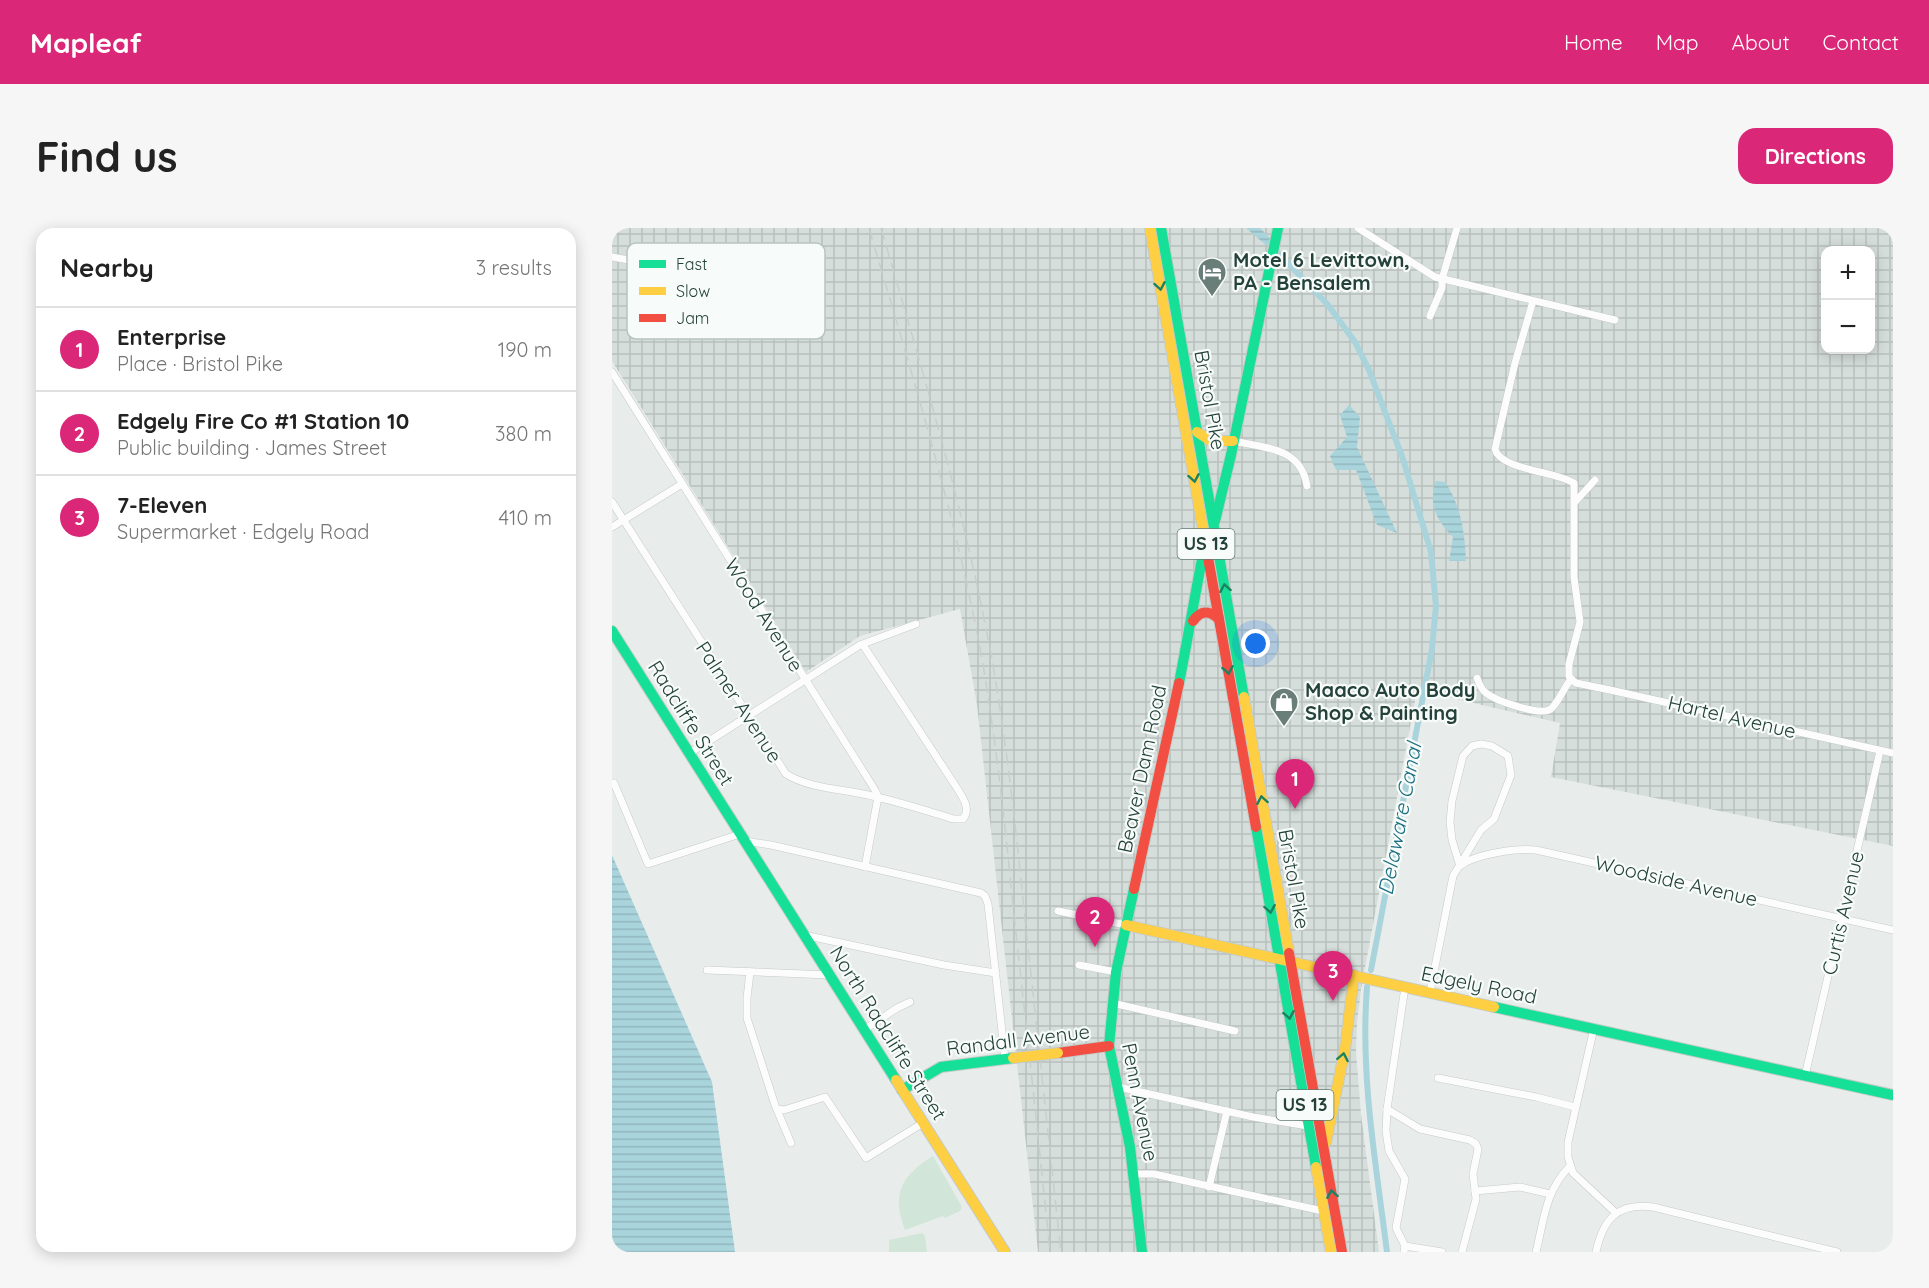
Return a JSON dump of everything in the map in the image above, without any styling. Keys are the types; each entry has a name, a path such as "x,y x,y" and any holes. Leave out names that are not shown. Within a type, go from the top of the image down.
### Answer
{"main road":[{"name":"Bristol Pike","path":"1150,228 1331,1252"},
{"name":"Bristol Pike","path":"1161,228 1342,1252"},
{"path":"1214,529 1278,228"},
{"path":"1197,432 1211,441 1233,441"},
{"name":"Beaver Dam Road","path":"1126,925 1192,622 1193,603 1203,562 1205,540"},
{"path":"1192,622 1197,614 1206,611 1213,613 1219,619"},
{"name":"Radcliffe Street","path":"612,631 743,837"},
{"name":"North Radcliffe Street","path":"743,837 1005,1252"},
{"name":"Edgely Road","path":"1126,925 1279,957 1893,1095"},
{"name":"Penn Avenue","path":"1126,925 1116,972 1109,1046 1135,1174 1142,1252"},
{"path":"1324,1152 1345,1049 1354,975"},
{"name":"Randall Avenue","path":"902,1090 941,1067 1109,1046"}],"street":[{"path":"1358,228 1428,274 1615,320"},
{"path":"1430,316 1442,288 1442,279 1457,228"},
{"path":"612,257 627,260"},
{"path":"1477,678 1481,688 1493,698 1542,711 1551,709 1571,680 1568,672 1580,612 1574,577 1575,486 1572,482 1555,474 1513,464 1502,459 1495,449 1515,363 1533,301"},
{"name":"Wood Avenue","path":"612,372 878,797"},
{"path":"1233,441 1287,453 1302,468 1307,486"},
{"path":"1575,502 1595,480"},
{"path":"612,527 682,484"},
{"name":"Palmer Avenue","path":"612,502 781,768 793,778 878,797 960,820 965,817 967,808 955,785 863,645"},
{"path":"690,753 863,645 916,624"},
{"name":"Hartel Avenue","path":"1571,680 1576,683 1893,753"},
{"path":"1430,992 1453,876 1460,866 1481,830 1494,819 1511,775 1508,756 1485,744 1475,744 1466,750 1457,774 1450,822 1452,840 1460,866"},
{"name":"Curtis Avenue","path":"1805,1076 1880,751"},
{"path":"614,783 648,864 743,837 985,896 988,904 1009,1059"},
{"path":"865,867 878,797"},
{"name":"Woodside Avenue","path":"1460,866 1470,859 1527,849 1536,850 1893,930"},
{"name":"Edgely Road","path":"1058,911 1126,925"},
{"path":"804,934 944,965 996,973"},
{"path":"1079,965 1116,972"},
{"path":"707,970 830,975"},
{"path":"750,972 747,1018 777,1109 791,1143"},
{"path":"1405,987 1387,1109 1386,1131 1389,1151 1405,1179 1396,1228 1404,1249 1442,1252"},
{"path":"864,1030 910,1002"},
{"path":"1112,1003 1235,1031"},
{"path":"1594,1028 1568,1142 1569,1167 1616,1214"},
{"path":"1438,1078 1575,1107"},
{"path":"1118,1087 1308,1126"},
{"path":"777,1109 784,1110 825,1097 866,1158 923,1123"},
{"path":"1387,1109 1420,1129 1473,1142 1478,1149 1473,1174 1475,1204 1462,1252"},
{"path":"1209,1187 1227,1111"},
{"path":"1536,1252 1550,1194 1569,1167"},
{"path":"1135,1174 1155,1174 1323,1211"},
{"path":"1475,1191 1520,1187 1550,1194"},
{"path":"1596,1252 1604,1227 1616,1214 1628,1207 1653,1207 1837,1252"}],"shaded area":[{"path":"612,228 1893,228 1893,846 1551,777 1560,723 1417,690 1361,989 1357,1024 1356,1052 1361,1114 1379,1252 1038,1252 977,705 960,609 860,636 806,672 612,361"}],"green space":[{"path":"933,1156 962,1207 960,1211 945,1218 943,1216 905,1230 899,1206 902,1186 914,1170"},
{"path":"922,1233 925,1236 927,1252 889,1252 889,1240"}],"water":[{"path":"1246,228 1260,228 1270,238 1268,247"},
{"path":"1349,405 1360,417 1357,447 1397,533 1377,525 1356,470 1336,470 1330,456 1347,437 1340,415"},
{"path":"1436,481 1445,482 1455,500 1465,540 1466,561 1449,561 1453,537 1435,511 1433,497"},
{"path":"612,855 712,1082 735,1252 612,1252"}],"waterway":[{"name":"Delaware Canal","path":"1279,254 1328,305 1355,342 1369,370 1402,456 1431,552 1436,606 1432,649 1371,970"},
{"name":"Delaware Canal","path":"1367,987 1365,1020 1367,1087 1387,1252"}],"railway":[{"path":"869,228 945,496 982,659 1001,791 1050,1252"},
{"path":"881,228 955,493 991,654 1015,826 1061,1252"}],"traffic: fast":[{"path":"1161,228 1244,697"},
{"path":"1215,521 1278,228"},
{"path":"1179,683 1204,549"},
{"path":"612,631 896,1080"},
{"path":"1256,827 1316,1167"},
{"path":"1134,889 1116,972 1109,1046 1130,1147 1142,1252"},
{"path":"1494,1007 1893,1095"},
{"path":"902,1090 941,1067 1013,1058"}],"traffic: slow":[{"path":"1150,228 1204,535"},
{"path":"1197,432 1211,441 1233,441"},
{"path":"1244,697 1289,953"},
{"path":"1126,925 1494,1007"},
{"path":"1326,1142 1345,1049 1354,975"},
{"path":"1013,1058 1058,1053"},
{"path":"896,1080 1005,1252"},
{"path":"1316,1167 1331,1252"}],"traffic: jam":[{"path":"1204,535 1256,827"},
{"path":"1193,621 1205,612 1219,619"},
{"path":"1134,889 1179,683"},
{"path":"1289,953 1342,1252"},
{"path":"1058,1053 1109,1046"}],"place":[{"name":"Motel 6 Levittown, PA - Bensalem","path":"1212,298"},
{"name":"Maaco Auto Body Shop & Painting","path":"1284,728"},
{"name":"Enterprise","path":"1295,809"},
{"name":"Edgely Fire Co #1 Station 10","path":"1095,947"},
{"name":"7-Eleven","path":"1333,1001"}]}
